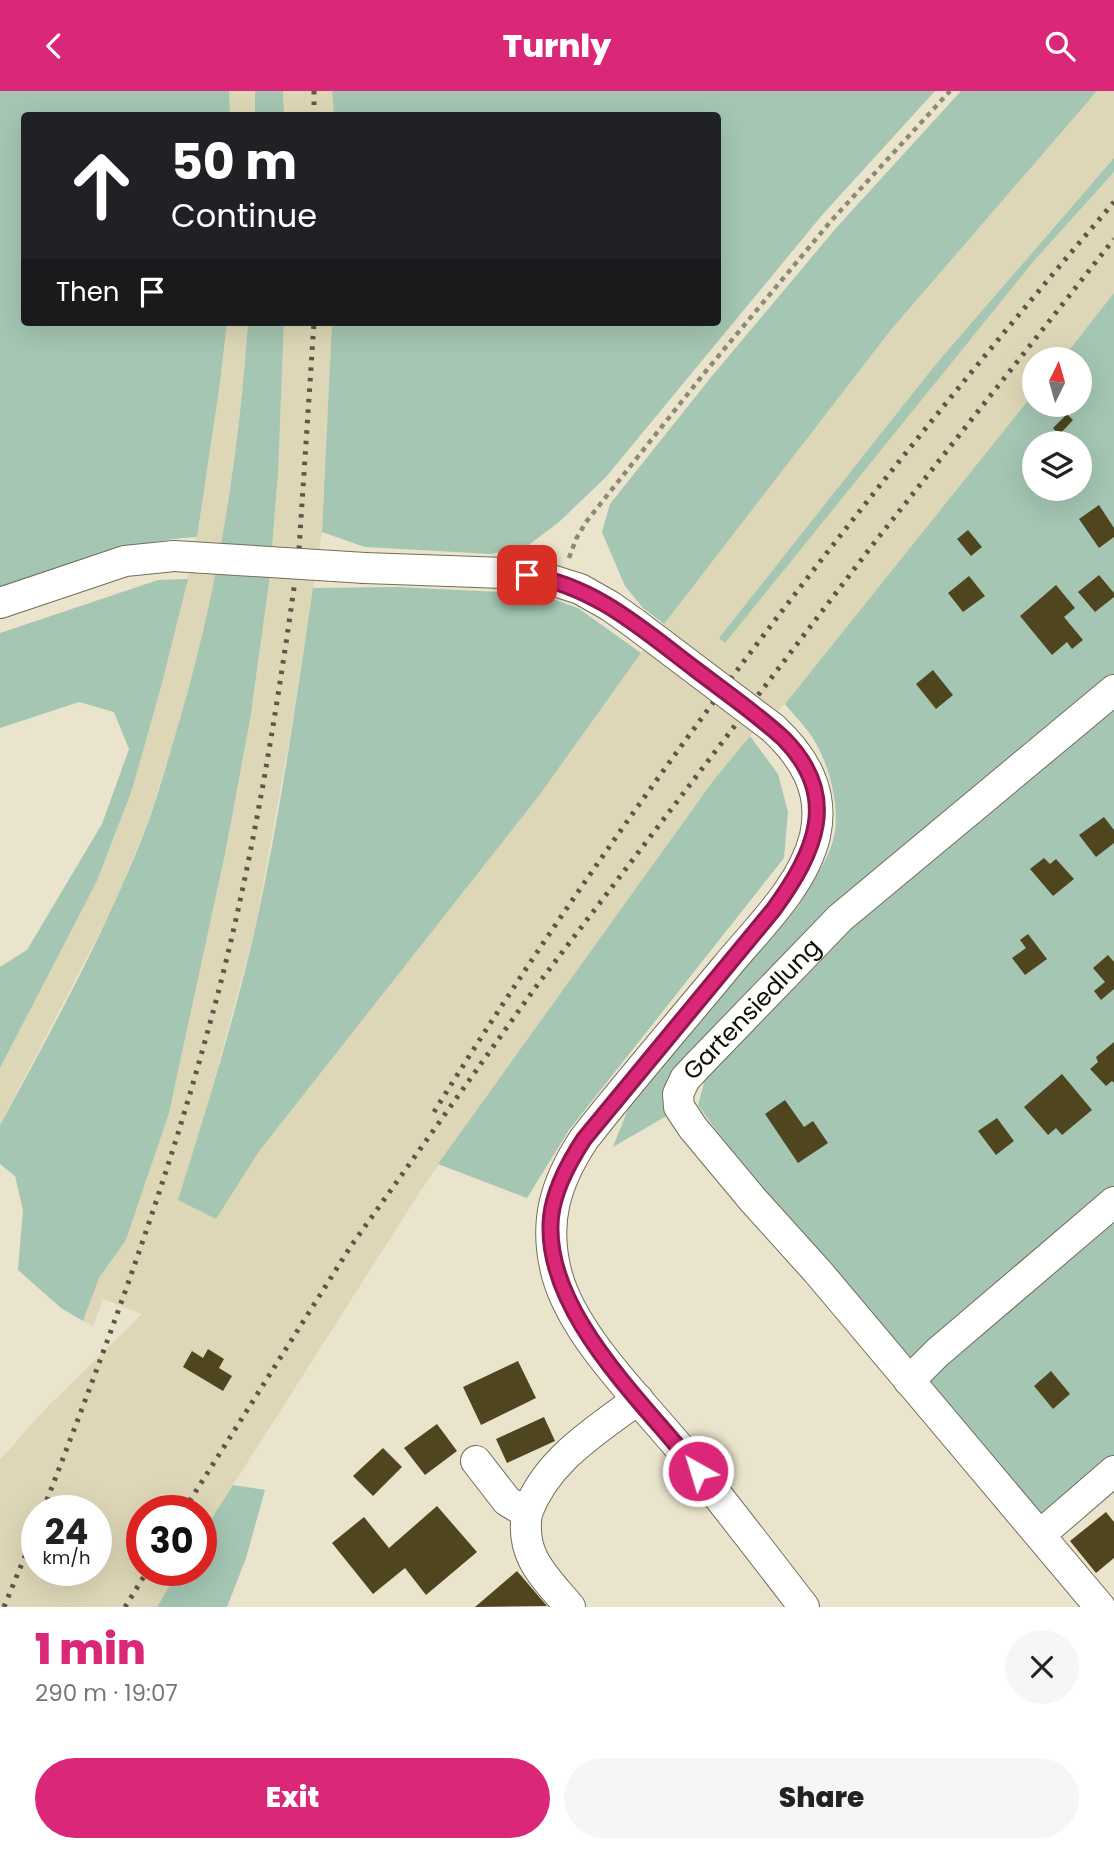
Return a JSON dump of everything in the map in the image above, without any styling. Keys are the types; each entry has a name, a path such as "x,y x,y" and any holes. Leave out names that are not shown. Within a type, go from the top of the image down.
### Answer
{"street":[{"path":"0,603 124,561 174,557 504,573 545,578 561,582 596,598 634,623 773,728 796,751 807,767 817,820 813,842 802,868 774,909 597,1122 571,1159 555,1198 551,1236 558,1277 578,1320 804,1607"},
{"name":"Gartensiedlung","path":"1100,1607 810,1262 693,1128 679,1107 678,1094 685,1079 713,1048 840,918 1114,689"},
{"path":"909,1381 947,1344 1114,1202"},
{"path":"570,1607 529,1553 524,1528 527,1513 541,1482 560,1461 584,1439 638,1399"},
{"path":"476,1461 507,1501 527,1513"},
{"path":"1041,1534 1114,1471"}],"path":[{"path":"561,582 576,539 614,484 831,221 950,91"}],"shaded area":[{"path":"229,91 255,91 255,112 230,112"},
{"path":"283,91 332,91 334,112 284,112"},
{"path":"1097,91 1114,91 1114,158 936,364 719,639 1033,262 1114,172 1114,293 1071,347 1022,347 1022,408 785,704 750,736 713,781 423,1187 217,1510 217,1495 126,1495 126,1586 169,1586 157,1607 0,1607 0,1460 46,1408 142,1314 103,1299 93,1326 83,1321 99,1278 126,1240 169,1113 225,854 250,720 269,583 278,474 284,326 332,326 322,532 291,731 255,929 179,1200 216,1219 260,1150 538,797 641,653 890,331"},
{"path":"227,326 248,326 230,498 211,602 186,700 149,819 113,907 0,1125 0,1068 97,881 132,790 161,687 197,537"}],"green space":[{"path":"0,91 229,91 230,112 21,112 21,326 227,326 197,537 122,549 0,587"},
{"path":"255,91 283,91 284,112 255,112"},
{"path":"332,91 935,91 823,214 606,477 559,522 526,547 491,554 365,547 322,532 332,326 721,326 721,112 334,112"},
{"path":"961,91 1097,91 890,331 664,624 643,608 625,586 602,532 610,504 712,376 837,227"},
{"path":"1114,158 1114,172 1033,262 725,643 719,638 936,364"},
{"path":"1114,293 1114,1455 1038,1518 731,1151 698,1105 706,1076 937,822 668,1115 613,1147 630,1104 798,906 832,844 836,817 828,772 817,745 785,704 1022,408 1022,417 1092,417 1092,347 1071,347"},
{"path":"248,326 284,326 278,474 269,583 250,720 225,854 169,1113 126,1240 99,1278 83,1321 61,1308 18,1270 23,1210 15,1176 0,1164 0,1125 99,937 149,820 187,696 212,591 231,485"},
{"path":"188,579 132,790 97,881 0,1068 0,967 27,950 102,824 129,749 114,712 79,702 0,728 0,633 158,580"},
{"path":"396,587 538,594 578,608 641,653 538,797 260,1150 216,1219 178,1200 229,1031 255,929 280,802 313,588"},
{"path":"750,736 778,774 788,812 784,858 569,1130 527,1198 438,1164 713,781"},
{"path":"233,1485 265,1490 246,1558 227,1607 157,1607 169,1586 217,1586 217,1510"}],"building":[{"path":"1064,417 1073,420 1063,431 1056,431 1053,428"},
{"path":"1099,505 1114,528 1114,537 1099,548 1079,519"},
{"path":"968,530 982,547 971,556 957,539"},
{"path":"1099,575 1114,593 1114,597 1095,612 1078,592"},
{"path":"969,576 985,596 963,612 948,593"},
{"path":"1056,585 1075,608 1064,617 1083,640 1072,649 1067,642 1052,655 1020,616"},
{"path":"933,670 953,695 936,709 916,684"},
{"path":"1104,817 1114,830 1114,843 1096,857 1079,835"},
{"path":"1044,858 1050,864 1056,859 1074,879 1053,896 1030,869"},
{"path":"1028,934 1047,959 1025,975 1012,958 1026,948 1020,940"},
{"path":"1108,955 1114,962 1114,989 1101,1000 1094,991 1105,982 1093,968"},
{"path":"1114,1042 1114,1083 1112,1081 1106,1086 1090,1069 1098,1062 1096,1057"},
{"path":"1062,1074 1092,1110 1062,1135 1056,1128 1048,1135 1024,1107"},
{"path":"785,1100 804,1127 813,1121 828,1143 798,1163 765,1114"},
{"path":"997,1118 1014,1141 996,1155 978,1131"},
{"path":"208,1349 224,1359 219,1368 232,1376 223,1391 183,1367 192,1351 203,1358"},
{"path":"518,1361 536,1398 481,1425 463,1387"},
{"path":"1051,1371 1070,1394 1053,1409 1034,1386"},
{"path":"544,1417 555,1441 507,1463 496,1439"},
{"path":"437,1424 457,1451 425,1475 404,1448"},
{"path":"383,1448 402,1467 373,1496 353,1476"},
{"path":"437,1506 477,1552 426,1595 405,1568 373,1594 332,1543 364,1517 389,1548"},
{"path":"1106,1512 1114,1522 1114,1558 1096,1573 1070,1541"},
{"path":"517,1571 547,1606 475,1607"}],"railway":[{"path":"314,91 314,112"},
{"path":"434,1112 590,874 757,644 932,420 1114,202"},
{"path":"193,1495 351,1246 535,988 871,547 1114,239"},
{"path":"299,549 314,326"},
{"path":"49,1495 130,1278 170,1160 205,1041 247,870 278,697 295,581"},
{"path":"4,1607 21,1566"},
{"path":"125,1607 138,1586"}],"route":[{"path":"527,575 580,589 610,606 773,728 796,751 807,767 813,786 817,820 815,835 802,868 774,909 584,1139 562,1179 551,1217 553,1257 558,1277 578,1320 603,1356 698,1471"}]}
